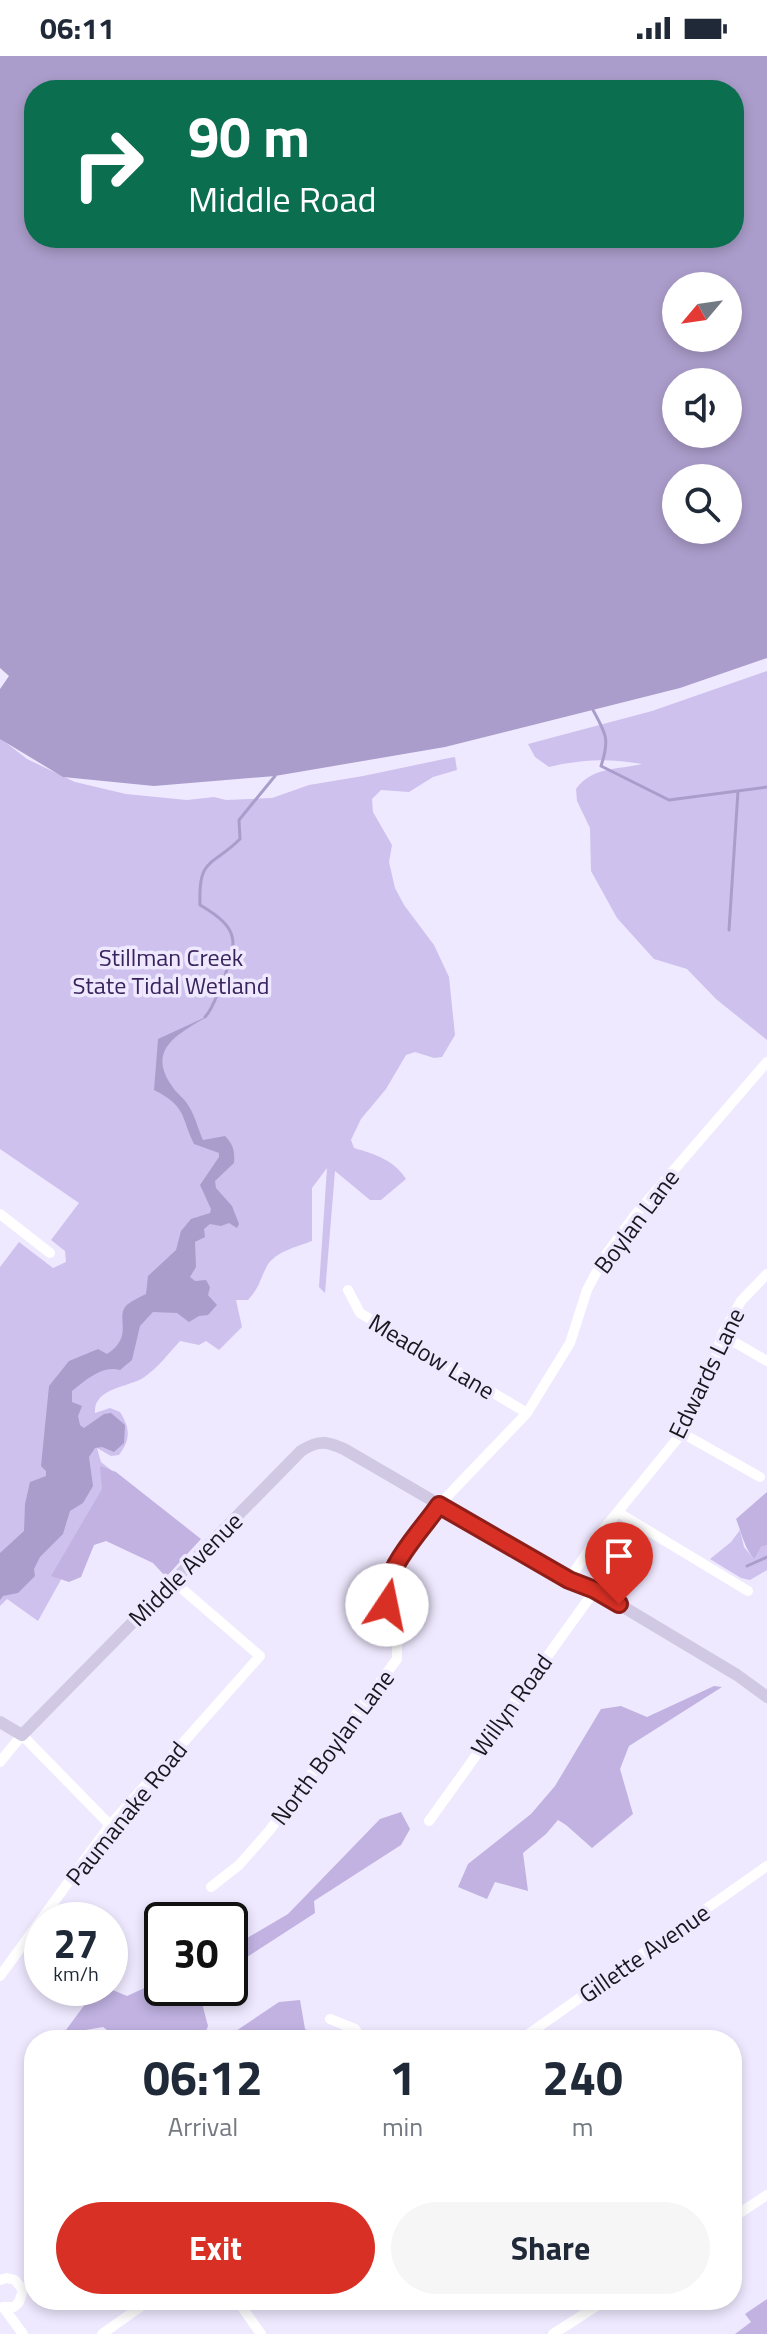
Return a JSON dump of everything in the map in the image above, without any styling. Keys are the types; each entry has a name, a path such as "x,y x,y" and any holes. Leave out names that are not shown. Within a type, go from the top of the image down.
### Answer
{"main road":[{"name":"Middle Avenue","path":"22,1735 301,1451 326,1441 569,1580 595,1590 737,1675 767,1697"},
{"path":"0,1722 22,1735"}],"street":[{"name":"Boylan Lane","path":"439,1505 527,1413 570,1343 587,1290 603,1259 635,1215 767,1062"},
{"path":"0,1214 50,1253"},
{"name":"Edwards Lane","path":"569,1580 598,1536 682,1433 711,1373 722,1335 741,1301 767,1274"},
{"name":"Meadow Lane","path":"348,1290 360,1313 527,1413"},
{"path":"722,1335 767,1361"},
{"path":"682,1433 760,1477"},
{"name":"North Boylan Lane","path":"211,1887 239,1865 269,1831 397,1659 397,1643 385,1591 388,1576 439,1505"},
{"path":"619,1513 748,1591"},
{"name":"Willyn Road","path":"429,1821 595,1590 637,1525"},
{"name":"Paumanake Road","path":"0,1976 110,1825 260,1656 173,1581"},
{"path":"0,1762 22,1735 110,1825"},
{"name":"Gillette Avenue","path":"534,2030 767,1866"},
{"path":"330,2019 356,2030"},
{"path":"742,2211 767,2195"},
{"path":"0,2280 11,2278 23,2290 14,2307 3,2306"},
{"path":"3,2306 23,2334"},
{"path":"102,2334 136,2310"},
{"path":"244,2310 261,2334"},
{"path":"553,2334 590,2310"}],"green space":[{"path":"767,671 767,1040 716,999 687,969 654,959 617,918 591,871 590,828 577,801 576,789 590,776 642,764 596,760 549,767 535,757 528,744 652,711"},
{"name":"Stillman Creek State Tidal Wetland","path":"0,738 27,759 75,782 126,794 187,800 272,798 309,785 455,757 457,770 433,777 409,792 381,790 372,799 373,812 392,845 389,862 395,888 434,945 449,977 455,1035 442,1057 434,1058 415,1052 406,1055 386,1089 361,1119 351,1140 354,1148 390,1162 406,1179 381,1200 370,1200 335,1171 325,1293 319,1287 327,1168 312,1188 312,1241 276,1257 267,1266 248,1300 236,1300 242,1327 219,1350 206,1341 199,1345 180,1341 143,1378 100,1398 95,1413 110,1408 120,1412 127,1428 126,1444 119,1455 111,1456 97,1448 101,1462 111,1470 88,1531 38,1621 7,1599 0,1606 0,1267 19,1242 53,1268 66,1262 65,1251 51,1240 79,1203 0,1149"},
{"path":"740,1530 744,1547 753,1558 761,1547 767,1545 767,1570 750,1580 741,1578 710,1559"}],"shaded area":[{"path":"0,56 767,56 767,658 680,688 445,747 275,776 154,786 63,777 0,739 0,689 9,676 0,668"},
{"path":"208,1016 170,1043 162,1061 165,1073 190,1109 203,1140 225,1136 234,1151 234,1163 215,1181 216,1188 232,1206 239,1224 237,1228 229,1223 221,1226 210,1224 204,1229 205,1237 195,1242 196,1267 190,1277 195,1281 206,1280 210,1287 208,1295 217,1305 208,1315 189,1322 177,1313 153,1312 140,1326 132,1360 120,1370 94,1374 72,1391 72,1402 82,1406 78,1416 80,1425 84,1428 104,1414 111,1413 125,1425 124,1443 114,1452 102,1447 95,1448 89,1457 93,1486 83,1503 70,1511 63,1534 40,1557 34,1569 35,1576 18,1593 3,1596 0,1600 0,1553 24,1531 30,1482 46,1476 41,1466 49,1386 69,1361 98,1349 107,1354 116,1347 122,1333 124,1309 146,1294 148,1276 176,1250 181,1231 191,1219 210,1213 200,1185 219,1153 194,1144 177,1107 154,1090 158,1039"},
{"path":"100,1466 116,1472 201,1539 166,1577 153,1563 106,1541 94,1545 81,1577 69,1582 51,1576 102,1489"},
{"path":"767,1492 767,1545 761,1547 754,1559 745,1545 736,1519"},
{"path":"714,1686 722,1687 629,1746 620,1769 633,1814 592,1848 558,1820 523,1853 528,1891 495,1882 487,1899 458,1887 468,1864 531,1814 555,1786 601,1709 621,1706 647,1717"},
{"path":"401,1812 410,1829 401,1845 314,1901 315,1913 248,1956 248,1937 288,1914 380,1819"},
{"path":"144,1988 144,2006 203,2006 208,2026 206,2030 107,2030 103,2027 66,2030 84,2006 128,2006 128,1996"},
{"path":"300,2000 307,2030 237,2030 279,2002"},
{"path":"767,2299 767,2334 735,2334 751,2322 745,2314"}],"waterway":[{"path":"593,710 605,737 601,766 669,800 767,787"},
{"path":"205,1017 213,1006 233,947 229,929 200,905 201,878 209,864 240,839 239,820 275,776"},
{"path":"729,930 738,791"},
{"path":"747,1566 767,1557"}],"route":[{"path":"387,1605 385,1591 388,1576 439,1505 569,1580 619,1604"}]}
